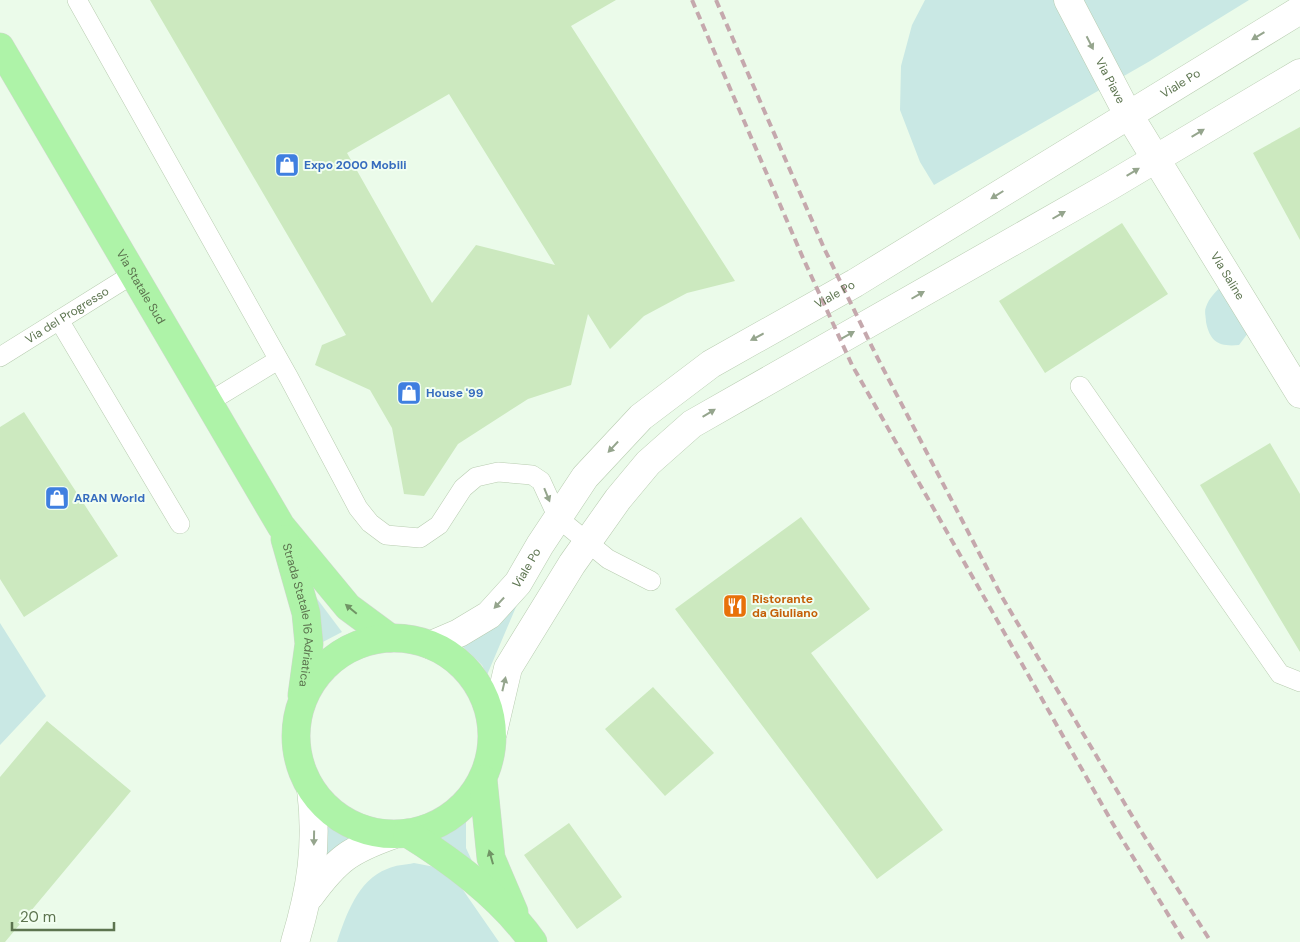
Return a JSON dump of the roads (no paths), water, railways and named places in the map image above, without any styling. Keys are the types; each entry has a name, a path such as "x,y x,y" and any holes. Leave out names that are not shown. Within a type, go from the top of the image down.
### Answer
{"main road":[{"name":"Via Statale Sud","path":"0,47 282,526"},
{"name":"Strada Statale 16 Adriatica","path":"282,526 348,607 390,638"},
{"name":"Strada Statale 16 Adriatica","path":"282,526 307,621 309,644 299,711"},
{"path":"390,638 411,640 431,645 456,659 475,680 488,704 493,732 491,756 483,779 470,800 452,816 430,828 399,834 368,831 346,822 327,808 312,790 300,765 296,738 299,711 308,688 323,668 350,649 366,642 390,638"},
{"path":"483,779 491,858 516,918 533,942"},
{"path":"399,834 442,855 516,918"}],"street":[{"name":"Via Piave","path":"1068,0 1128,114 1156,158"},
{"name":"Viale Po","path":"431,645 459,633 489,614 518,583 585,477 641,417 711,364 855,283 1300,10"},
{"path":"493,732 508,668 587,543 618,499 648,463 692,424 1156,158 1300,73"},
{"name":"Via Saline","path":"1156,158 1299,390"},
{"path":"295,942 308,900 314,843 312,790"},
{"path":"308,900 336,863 353,850 399,834"}],"lane":[{"path":"77,0 278,360 358,508 370,522 386,535 420,538 439,525 463,488 476,477 498,472 532,475 542,481 558,518 608,559 651,581"},
{"name":"Via del Progresso","path":"0,357 134,274"},
{"path":"59,320 180,524"},
{"path":"209,402 278,360"},
{"path":"1080,386 1280,674 1300,682"}],"railway":[{"path":"692,0 803,258 852,365 1117,831 1185,942"},
{"path":"716,0 824,248 875,353 1002,597 1141,831 1211,942"}],"place":[{"name":"Expo 2000 Mobili","path":"287,165"},
{"name":"House '99","path":"409,393"},
{"name":"ARAN World","path":"57,498"},
{"name":"Ristorante da Giuliano","path":"735,606"}]}
